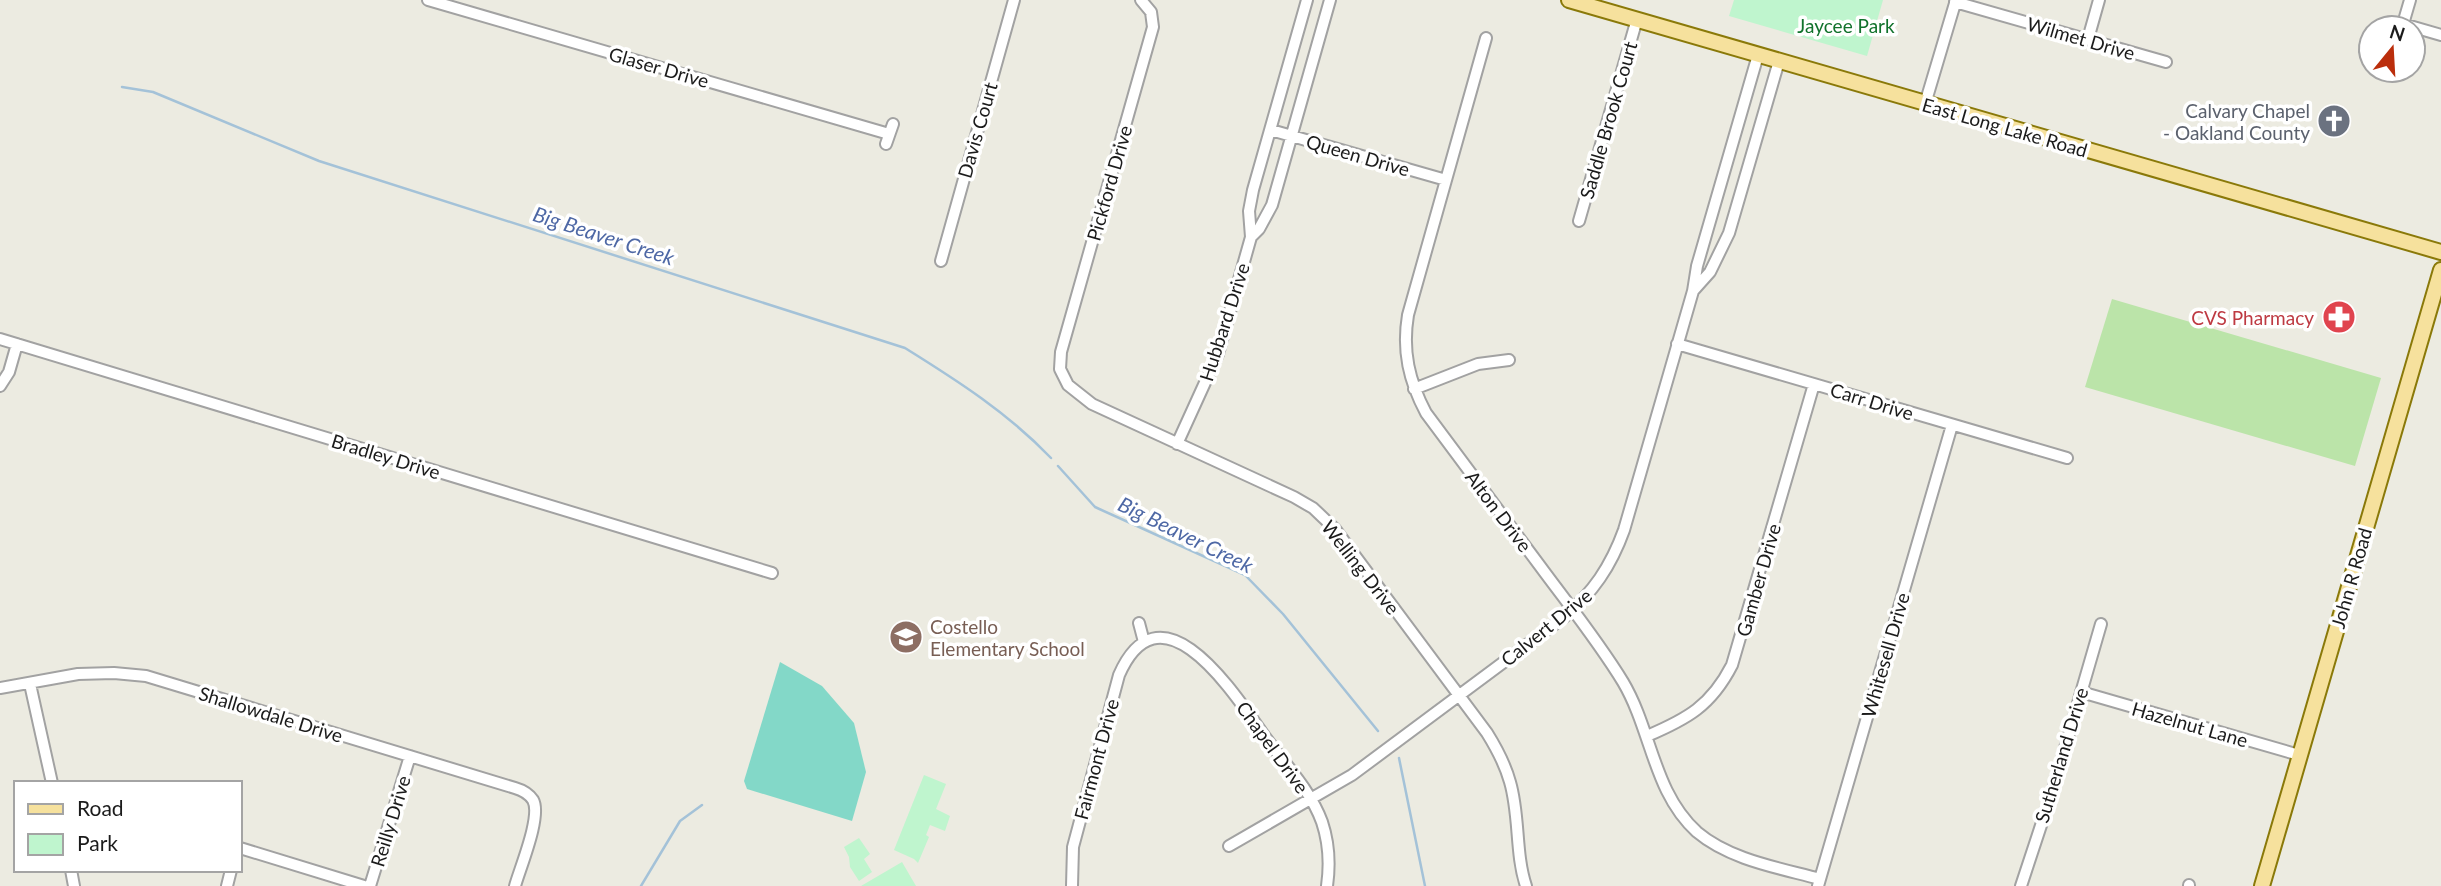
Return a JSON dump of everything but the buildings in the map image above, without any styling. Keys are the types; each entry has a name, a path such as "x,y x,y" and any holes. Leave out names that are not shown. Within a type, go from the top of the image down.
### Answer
{"main road":[{"name":"East Long Lake Road","path":"1569,0 2441,252"},
{"name":"John R Road","path":"2262,886 2441,270"}],"street":[{"name":"Glaser Drive","path":"428,0 890,134"},
{"name":"Davis Court","path":"941,261 1014,0"},
{"name":"Pickford Drive","path":"1060,369 1061,352 1153,27 1151,12 1141,0"},
{"name":"Hubbard Drive","path":"1177,444 1218,354 1251,237 1251,200 1307,0"},
{"name":"Hubbard Drive","path":"1251,237 1259,229 1272,205 1331,0"},
{"path":"2088,39 2099,0"},
{"path":"2410,0 2403,24 2441,34"},
{"path":"1926,104 1955,1"},
{"name":"Wilmet Drive","path":"1955,1 2166,62"},
{"name":"Saddle Brook Court","path":"1579,221 1636,19"},
{"name":"Alton Drive","path":"1486,38 1406,328 1406,353 1414,389 1426,413 1573,610 1625,685 1670,799 1696,831 1715,845 1731,852 1819,882"},
{"path":"1295,44 1316,50"},
{"name":"Calvert Drive","path":"1229,846 1352,775 1573,610 1601,579 1618,546 1693,291 1697,266 1758,55"},
{"name":"Calvert Drive","path":"1693,291 1710,272 1725,244 1779,61"},
{"name":"Queen Drive","path":"1270,130 1446,180"},
{"path":"1725,167 1746,174"},
{"name":"Bradley Drive","path":"0,339 772,573"},
{"path":"0,386 9,372 17,344"},
{"name":"Carr Drive","path":"1677,344 2067,458"},
{"path":"1414,389 1478,364 1509,360"},
{"name":"Welling Drive","path":"1060,369 1068,385 1092,404 1294,497 1329,522 1487,733 1511,785 1520,858 1527,886"},
{"name":"Gamber Drive","path":"1647,736 1679,722 1697,710 1720,687 1732,665 1814,384"},
{"name":"Whitesell Drive","path":"1819,882 1952,425"},
{"path":"1139,623 1144,642"},
{"name":"Sutherland Drive","path":"2021,886 2054,786 2101,624"},
{"name":"Chapel Drive","path":"1144,642 1154,639 1180,642 1195,652 1222,678 1312,800 1326,835 1329,870 1327,886"},
{"name":"Fairmont Drive","path":"1072,886 1073,847 1106,718 1127,657 1144,642"},
{"name":"Shallowdale Drive","path":"0,688 86,673 146,676 515,788 528,794 534,802 535,821 515,886"},
{"path":"30,684 52,781"},
{"name":"Hazelnut Lane","path":"2081,692 2299,755"},
{"name":"Reilly Drive","path":"370,886 410,755"},
{"path":"242,849 364,886"}],"green space":[{"name":"Jaycee Park","path":"1734,0 1883,0 1867,56 1729,16"},
{"path":"2112,299 2381,378 2355,466 2085,387"},
{"path":"924,775 946,784 936,809 950,816 945,831 930,825 926,835 929,837 918,863 894,850"},
{"path":"859,838 870,854 864,859 872,872 859,881 850,867 844,847"},
{"path":"902,862 916,886 861,886"}],"shaded area":[{"path":"780,662 822,686 854,723 866,772 852,821 747,789 744,781"}],"waterway":[{"name":"Big Beaver Creek","path":"122,87 153,92 319,161 905,348 1000,412 1051,458"},
{"name":"Big Beaver Creek","path":"1058,466 1095,507 1245,575 1283,614 1378,731"},
{"name":"Big Beaver Creek","path":"1399,758 1425,886"},
{"path":"641,886 680,821 702,805"}],"place":[{"name":"Calvary Chapel - Oakland County","path":"2334,121"},
{"name":"CVS Pharmacy","path":"2339,317"},
{"name":"Costello Elementary School","path":"906,637"}]}
